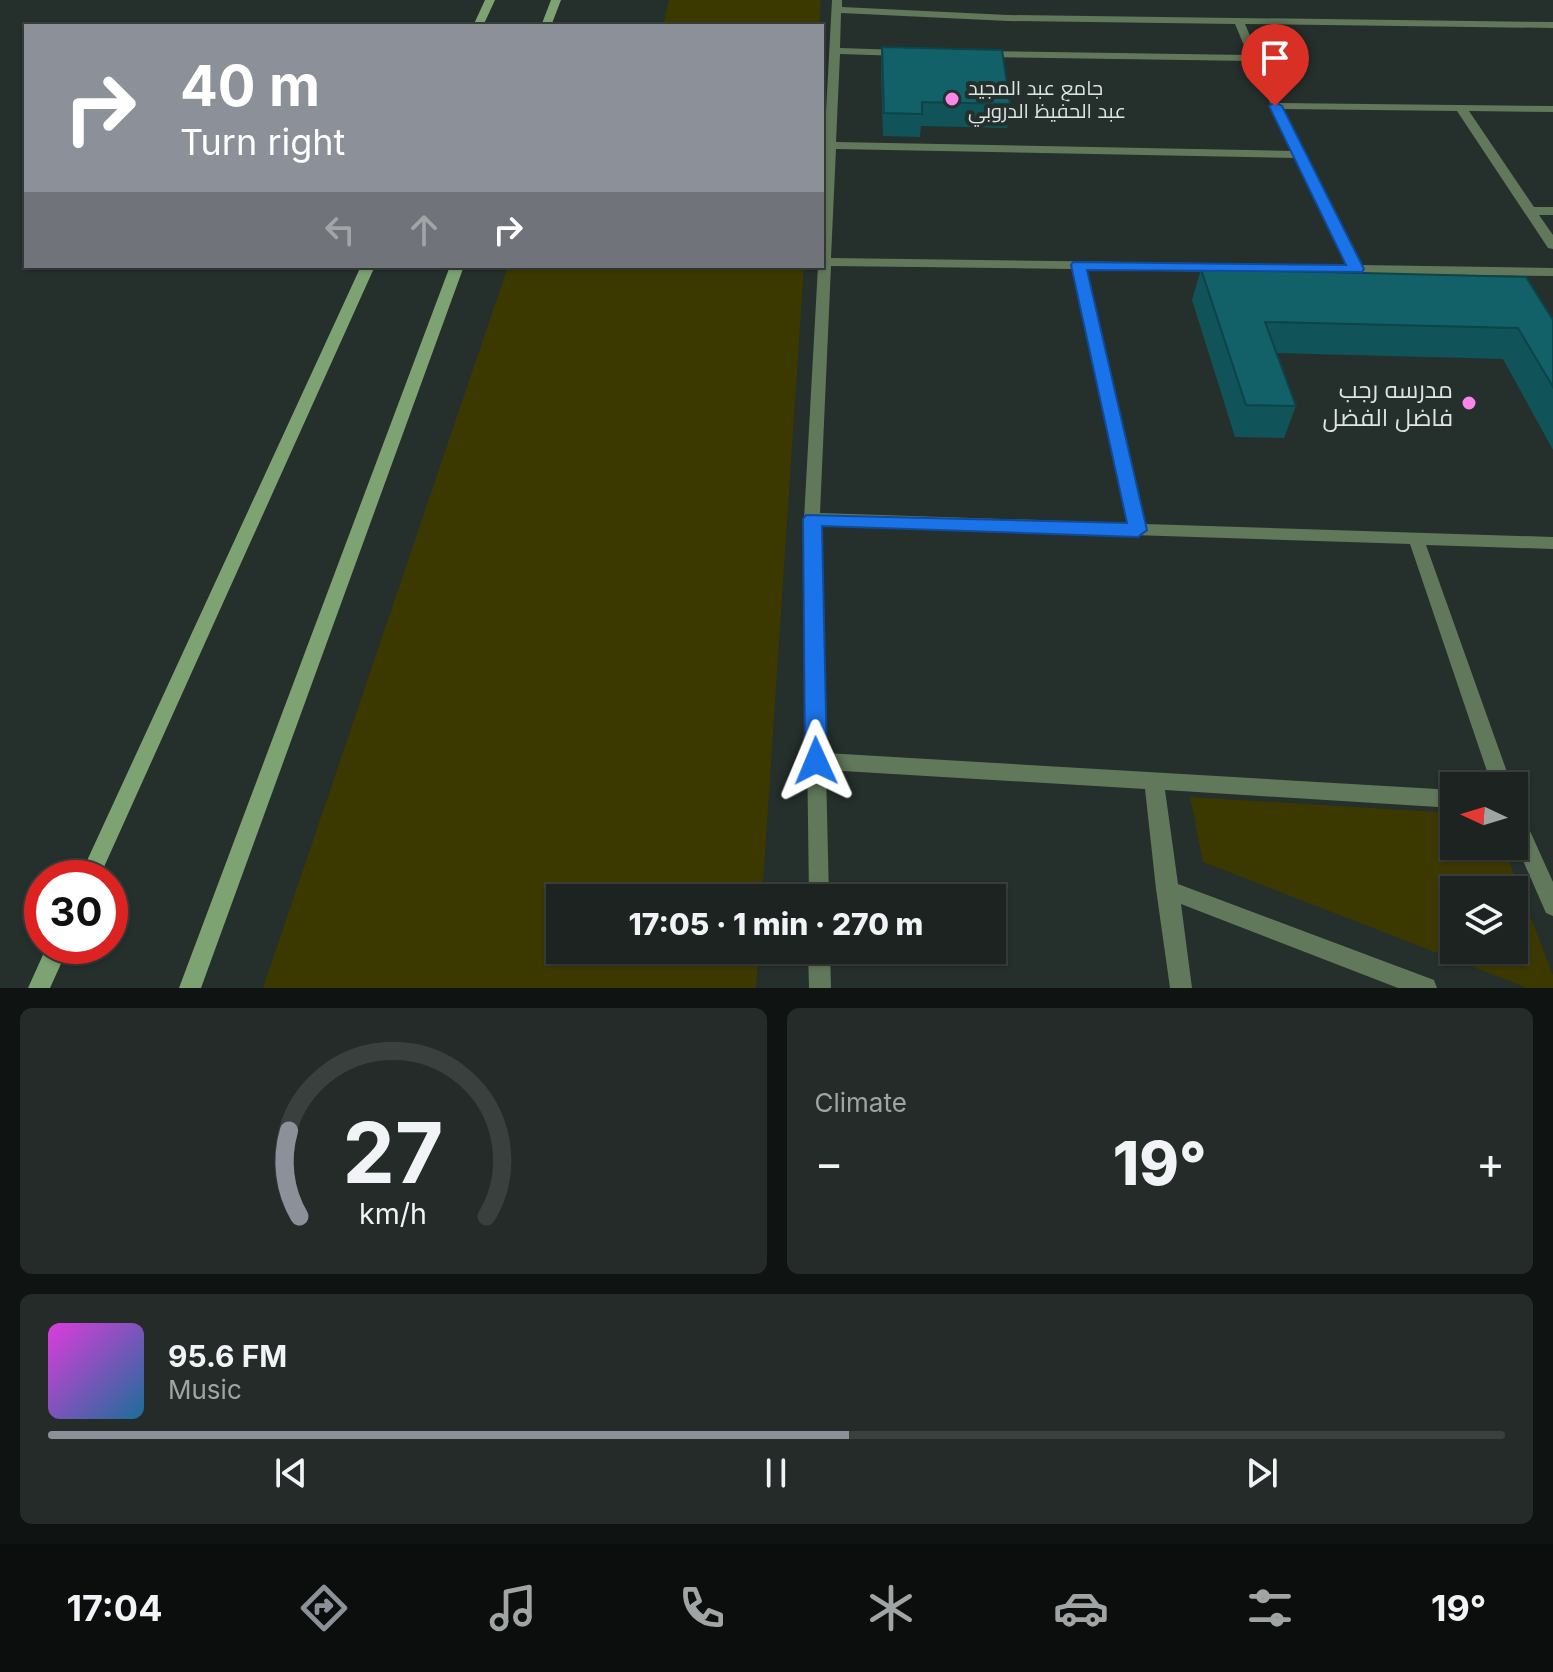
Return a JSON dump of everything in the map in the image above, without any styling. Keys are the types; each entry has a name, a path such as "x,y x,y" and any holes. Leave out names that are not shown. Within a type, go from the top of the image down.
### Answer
{"main road":[{"path":"479,24 490,0"},
{"path":"547,24 556,0"},
{"path":"97,860 367,268"},
{"path":"190,988 456,268"},
{"path":"39,988 50,964"}],"street":[{"path":"1553,25 1008,18 837,5 824,262 1553,272"},
{"path":"1239,21 1275,106 1356,269"},
{"path":"835,51 912,53"},
{"path":"975,54 1254,58"},
{"path":"1275,106 1553,109"},
{"path":"1460,107 1553,245"},
{"path":"830,145 1300,155"},
{"path":"1531,211 1553,211"},
{"path":"1078,265 1138,530"},
{"path":"819,884 812,519 824,268"},
{"path":"812,519 1553,543"},
{"path":"1416,539 1497,772"},
{"path":"816,761 1440,798"},
{"path":"1154,782 1181,988"},
{"path":"1528,849 1553,906"},
{"path":"1166,889 1426,988"},
{"path":"819,964 820,988"}],"shaded area":[{"path":"669,0 821,0 819,24 663,24"},
{"path":"507,268 804,268 763,884 546,884 546,964 758,964 756,988 263,988"},
{"path":"1190,797 1440,812 1440,860 1508,860 1515,876 1440,876 1440,954 1203,862"},
{"path":"1528,910 1553,975 1553,988 1527,988 1465,964 1528,964"}],"building":[{"path":"882,47 1002,50 1010,104 922,102 922,114 884,113"},
{"path":"1201,269 1526,277 1553,320 1553,387 1518,328 1265,322 1296,406 1246,405"}],"place":[{"name":"جامع عبد المجيد عبد الحفيظ الدروبي","path":"952,99"},
{"name":"مدرسه رجب فاضل الفضل","path":"1469,403"}],"route":[{"path":"816,761 812,519 1138,530 1078,265 1356,269 1275,106"}]}
